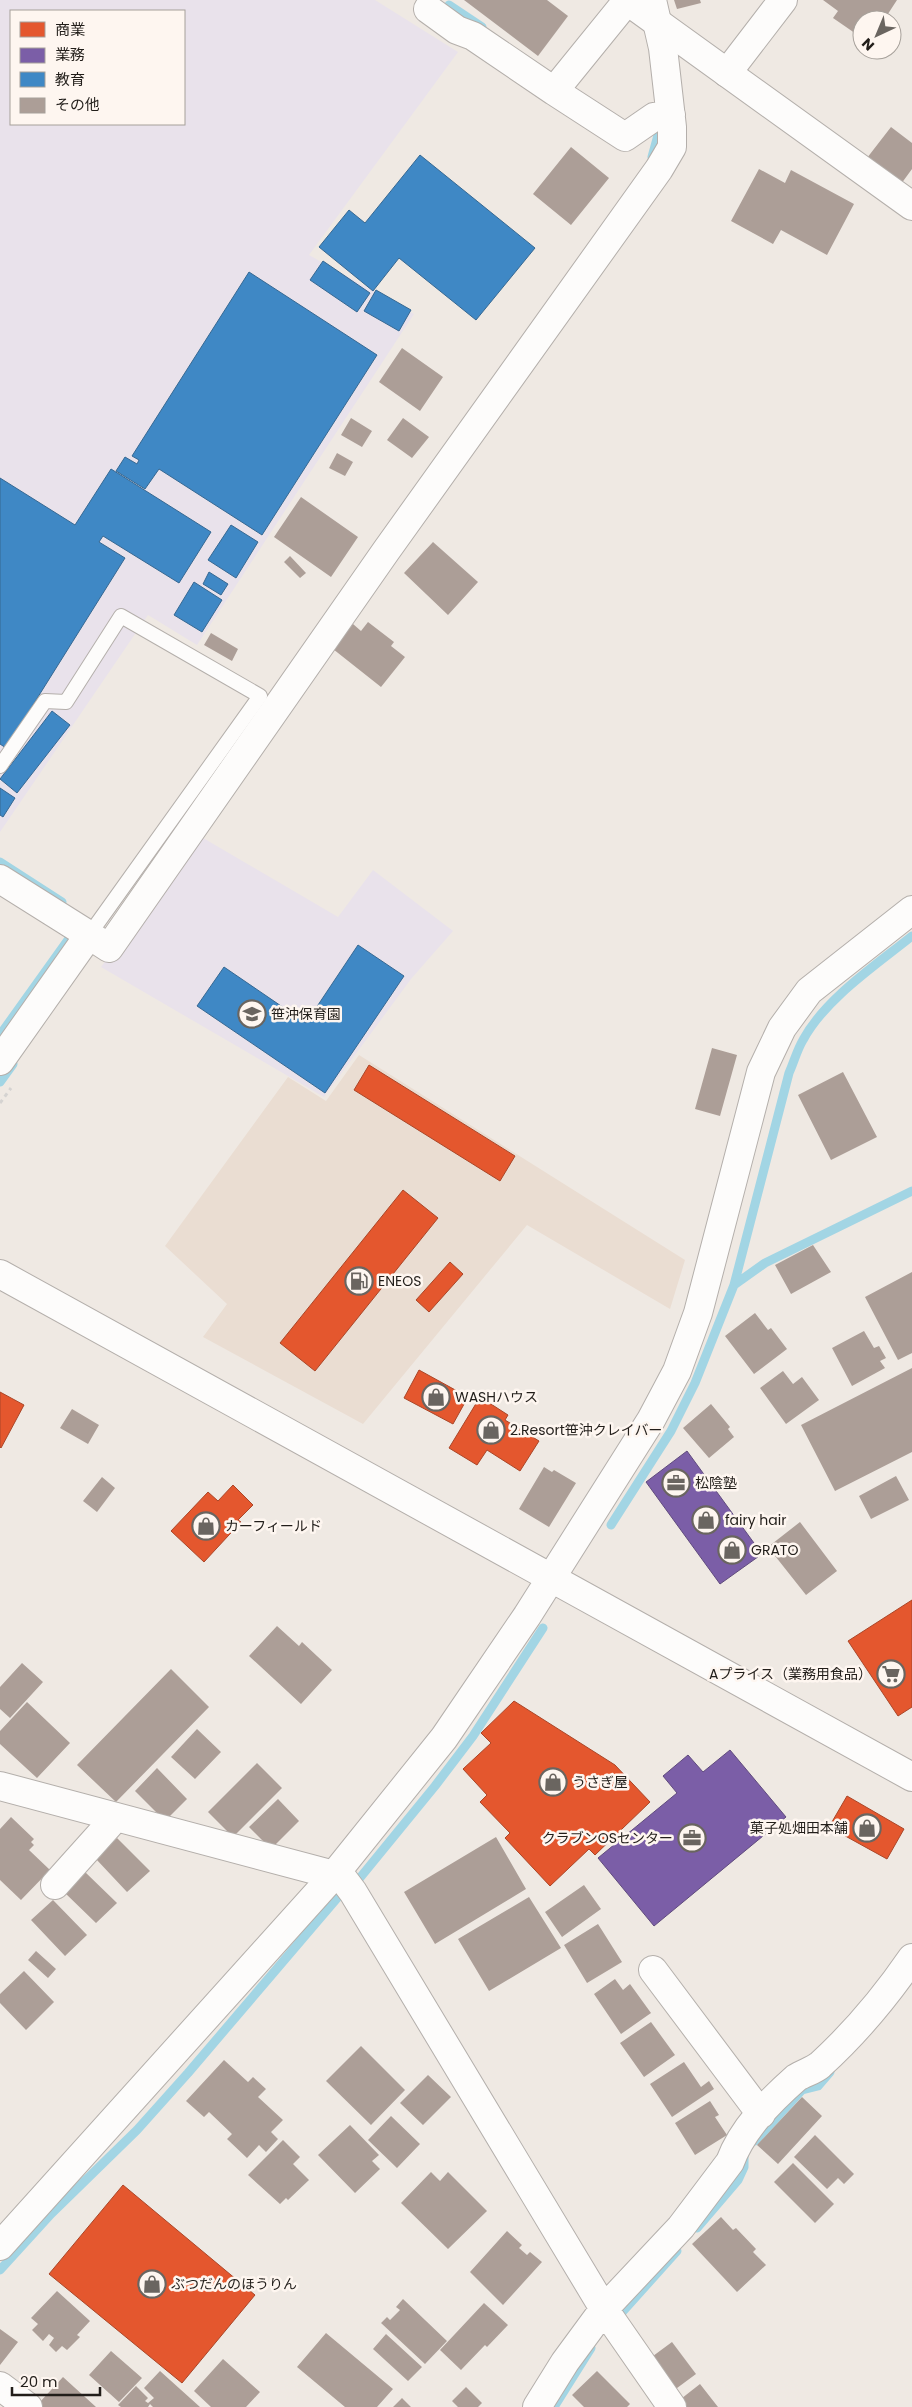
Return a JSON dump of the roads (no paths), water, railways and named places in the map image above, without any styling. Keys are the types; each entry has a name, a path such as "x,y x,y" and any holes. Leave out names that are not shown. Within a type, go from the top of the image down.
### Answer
{"street":[{"path":"727,73 783,0"},
{"path":"425,3 458,30 474,36 560,84 625,137 662,116"},
{"path":"641,6 727,73 912,206"},
{"path":"560,84 641,6"},
{"path":"0,879 109,948 391,544 659,169 672,147 662,116 641,6"},
{"path":"0,2246 334,1875 444,1738 527,1616 651,1420 677,1371 698,1313 761,1072 782,1028 809,991 912,910"},
{"path":"0,1061 80,929"},
{"path":"0,1274 912,1777"},
{"path":"0,1786 334,1875 344,1880 354,1892 611,2318 672,2407"},
{"path":"55,1885 116,1818"},
{"path":"538,2407 565,2362 611,2318 681,2227 730,2162 747,2130 798,2077 818,2067 890,1990 912,1958"},
{"path":"653,1970 761,2114"},
{"path":"0,2386 28,2407"}],"lane":[{"path":"0,766 45,701 66,702 120,616 260,696 80,929"}],"waterway":[{"path":"449,5 482,27"},
{"path":"652,157 660,128"},
{"path":"0,862 62,902"},
{"path":"0,1035 75,930"},
{"path":"734,1285 789,1073 801,1044 824,1011 838,997 867,971 912,936"},
{"path":"0,1082 13,1064"},
{"path":"611,1525 671,1431 695,1383 734,1285 765,1263 912,1191"},
{"path":"359,1879 473,1736 543,1628"},
{"path":"0,2270 51,2214 137,2130 338,1897"},
{"path":"755,2141 802,2090 818,2086 830,2072"},
{"path":"697,2228 738,2180 744,2167 744,2152"},
{"path":"616,2319 677,2251"},
{"path":"554,2407 591,2348"}],"place":[{"name":"笹沖保育園","path":"252,1014"},
{"name":"ENEOS","path":"359,1281"},
{"name":"WASHハウス","path":"436,1397"},
{"name":"2.Resort笹沖クレイバー","path":"491,1430"},
{"name":"松陰塾","path":"676,1483"},
{"name":"fairy hair","path":"706,1520"},
{"name":"カーフィールド","path":"206,1526"},
{"name":"GRATO","path":"732,1550"},
{"name":"Aプライス（業務用食品）","path":"891,1674"},
{"name":"うさぎ屋","path":"553,1782"},
{"name":"菓子処畑田本舗","path":"867,1828"},
{"name":"クラブンOSセンター","path":"692,1838"},
{"name":"ぶつだんのほうりん","path":"152,2284"}]}
